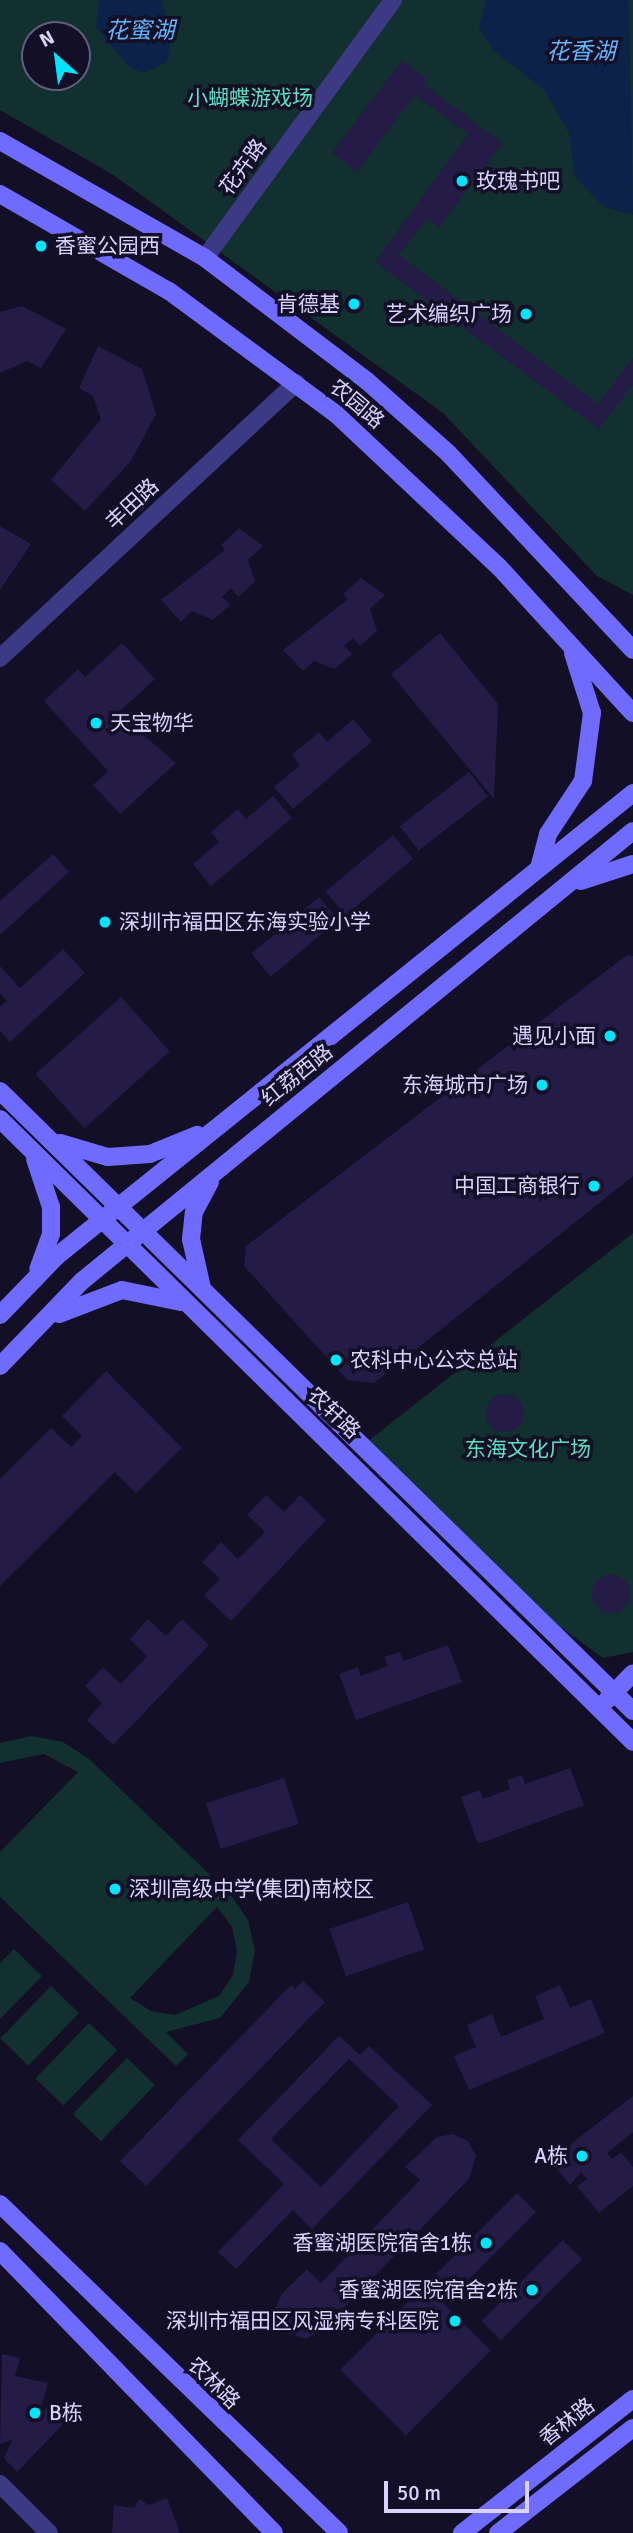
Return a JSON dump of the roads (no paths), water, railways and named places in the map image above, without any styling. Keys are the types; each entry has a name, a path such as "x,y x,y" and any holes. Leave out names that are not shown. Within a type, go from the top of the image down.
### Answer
{"main road":[{"name":"农园路","path":"0,141 205,258 356,372 448,453 633,650"},
{"name":"农园路","path":"0,194 169,291 296,383 421,489 566,637 633,713"},
{"path":"601,615 633,635"},
{"path":"539,868 548,834 583,781 592,713 566,637"},
{"name":"红荔西路","path":"0,1315 102,1219 633,793"},
{"name":"红荔西路","path":"0,1366 30,1334 127,1244 633,831"},
{"path":"561,889 633,864"},
{"name":"农轩路","path":"0,1091 205,1294 612,1689 630,1703"},
{"name":"农轩路","path":"0,1119 633,1742"},
{"path":"40,1130 68,1147 108,1157 150,1154 225,1121"},
{"path":"28,1286 43,1260 51,1220 49,1190 29,1146"},
{"path":"205,1294 192,1256 194,1212 221,1167"},
{"path":"30,1334 101,1293 147,1290 191,1307"},
{"path":"289,1401 302,1388"},
{"path":"603,1710 612,1689 633,1673"},
{"path":"603,1710 630,1703"},
{"name":"农林路","path":"0,2204 339,2533"},
{"path":"0,2251 274,2533"},
{"path":"498,2533 630,2430 629,2407"},
{"name":"香林路","path":"462,2533 629,2407"}],"street":[{"name":"花卉路","path":"205,258 393,0"},
{"name":"丰田路","path":"0,658 296,383"},
{"path":"0,2484 49,2533"}],"water":[{"name":"花蜜湖","path":"99,0 161,0 171,35 167,62 144,73 129,67 96,27"},
{"name":"花香湖","path":"486,0 629,0 633,215 604,207 575,177 569,133 544,90 493,50 479,27"}],"place":[{"name":"玫瑰书吧","path":"462,181"},
{"name":"香蜜公园西","path":"41,246"},
{"name":"肯德基","path":"354,304"},
{"name":"艺术编织广场","path":"526,314"},
{"name":"天宝物华","path":"96,723"},
{"name":"深圳市福田区东海实验小学","path":"105,922"},
{"name":"遇见小面","path":"610,1036"},
{"name":"东海城市广场","path":"542,1085"},
{"name":"中国工商银行","path":"594,1186"},
{"name":"农科中心公交总站","path":"336,1360"},
{"name":"深圳高级中学(集团)南校区","path":"115,1889"},
{"name":"A栋","path":"582,2156"},
{"name":"香蜜湖医院宿舍1栋","path":"486,2243"},
{"name":"香蜜湖医院宿舍2栋","path":"532,2290"},
{"name":"深圳市福田区风湿病专科医院","path":"455,2321"},
{"name":"B栋","path":"35,2413"}],"park label":[{"name":"小蝴蝶游戏场","path":"250,98"},
{"name":"东海文化广场","path":"528,1449"}]}
